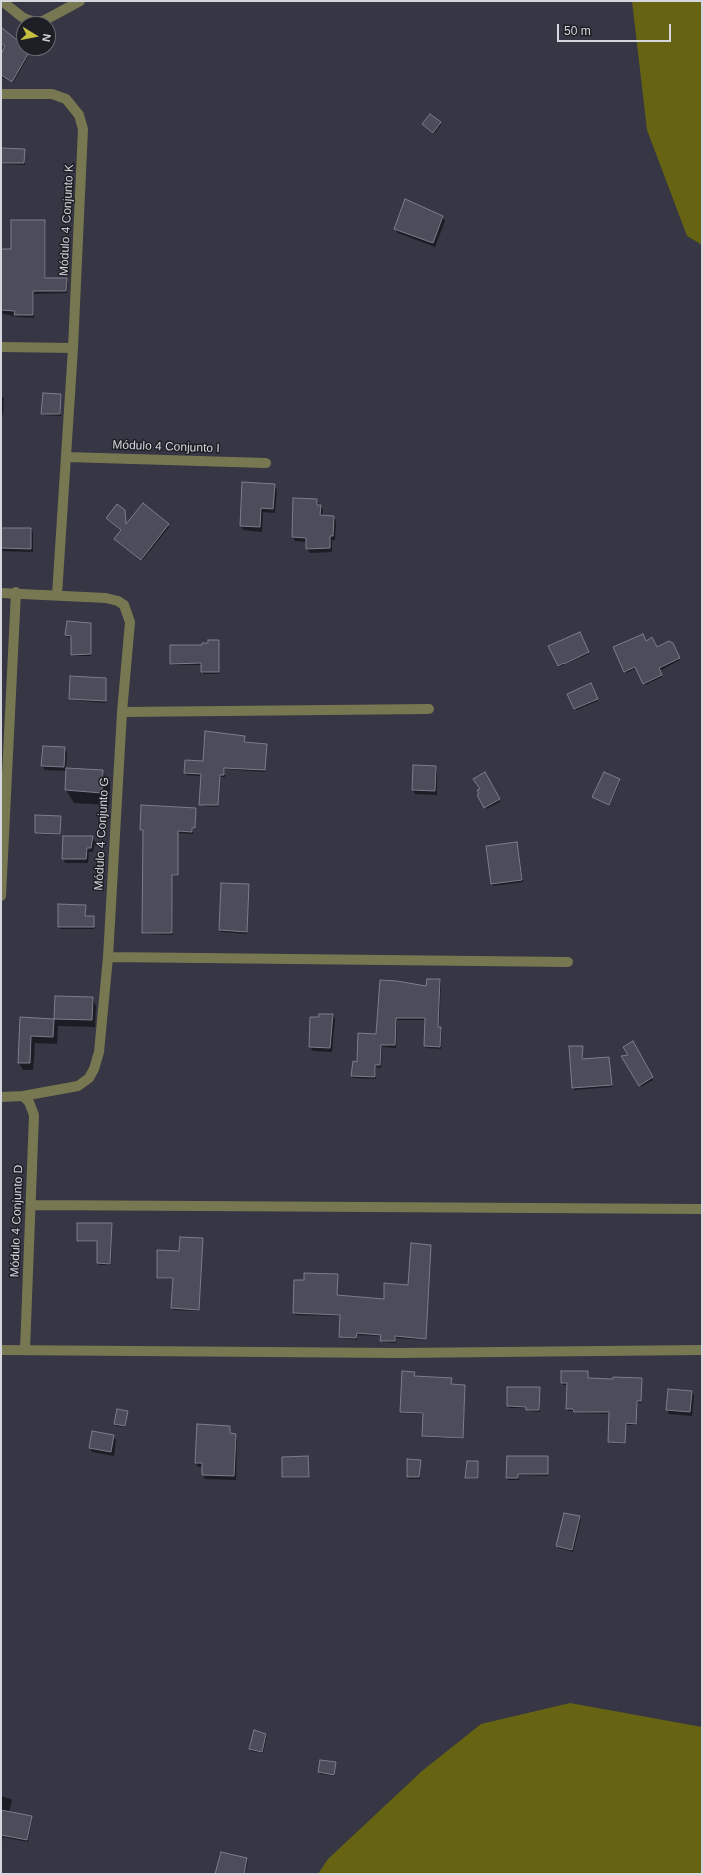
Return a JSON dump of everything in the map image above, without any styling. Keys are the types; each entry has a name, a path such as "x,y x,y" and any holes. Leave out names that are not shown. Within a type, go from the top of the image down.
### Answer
{"street":[{"path":"2,1 22,17 38,22 45,20 80,1"},
{"name":"Módulo 4 Conjunto K","path":"1,94 52,94 66,99 80,114 83,128 73,348 57,595"},
{"path":"1,347 73,348"},
{"name":"Módulo 4 Conjunto I","path":"66,457 266,463"},
{"path":"1,592 106,598 118,601 124,605 130,622 122,712 429,709"},
{"path":"1,896 2,847 16,592"},
{"name":"Módulo 4 Conjunto G","path":"1,1097 23,1096 72,1088 82,1084 89,1078 94,1069 99,1052 108,957 122,712"},
{"path":"108,957 568,962"},
{"name":"Módulo 4 Conjunto D","path":"23,1096 29,1102 34,1116 25,1350"},
{"path":"31,1205 702,1209"},
{"path":"1,1350 398,1353 702,1350"}],"shaded area":[{"path":"632,1 702,1 702,245 687,236 647,130"},
{"path":"570,1703 702,1727 702,1874 318,1874 328,1859 422,1771 481,1724"}],"building":[{"path":"1,27 16,39 16,56 27,56 12,82 1,75 1,54 5,46 1,43"},
{"path":"430,114 441,122 433,133 422,124"},
{"path":"1,148 25,149 24,163 1,163"},
{"path":"405,199 443,216 433,243 394,229"},
{"path":"11,220 45,220 45,278 67,278 66,291 33,291 33,315 14,315 15,311 1,310 1,249 11,249"},
{"path":"43,393 61,394 60,414 41,414"},
{"path":"242,482 275,484 273,509 261,508 260,527 240,526"},
{"path":"293,498 317,499 317,505 321,505 320,515 334,516 333,536 330,536 330,548 306,549 306,538 292,537"},
{"path":"143,503 169,524 141,560 114,539 121,530 106,518 117,504 125,510 126,524"},
{"path":"1,528 31,528 31,549 1,548"},
{"path":"67,621 91,623 91,654 71,655 71,636 65,635"},
{"path":"580,632 589,652 558,666 548,646"},
{"path":"643,634 646,641 652,637 657,647 669,641 673,643 680,658 659,668 662,675 643,684 635,667 624,672 613,647"},
{"path":"208,640 219,640 219,672 201,672 201,663 170,664 170,645 202,645 202,643 208,643"},
{"path":"70,676 106,678 106,701 69,699"},
{"path":"591,683 598,699 574,709 567,694"},
{"path":"205,731 245,736 244,742 267,744 265,770 224,768 224,775 220,775 218,805 199,805 201,774 184,773 185,760 203,761"},
{"path":"43,746 65,747 64,767 41,766"},
{"path":"413,765 436,766 435,791 412,790"},
{"path":"66,768 103,770 102,793 65,790"},
{"path":"485,772 500,799 484,808 477,795 479,794 477,790 480,789 473,779"},
{"path":"604,772 620,779 609,805 592,797"},
{"path":"141,805 196,808 195,828 192,828 192,832 178,831 178,875 172,875 172,933 142,933 143,830 140,830"},
{"path":"35,815 61,816 60,834 35,833"},
{"path":"63,836 93,836 91,848 87,848 86,859 62,859"},
{"path":"517,842 522,880 491,884 486,846"},
{"path":"221,883 249,884 247,932 219,930"},
{"path":"58,904 86,905 85,916 94,916 94,927 58,927"},
{"path":"427,979 440,979 438,1027 441,1027 440,1047 424,1046 425,1018 396,1018 395,1045 381,1045 380,1065 375,1065 375,1077 351,1076 353,1061 357,1062 358,1033 376,1034 380,980 397,981 426,986"},
{"path":"55,996 93,997 92,1020 54,1019"},
{"path":"319,1014 333,1014 330,1048 309,1047 310,1017 319,1017"},
{"path":"20,1017 54,1019 53,1037 31,1036 30,1063 18,1063"},
{"path":"633,1041 653,1077 639,1086 621,1056 628,1055 623,1047"},
{"path":"569,1046 583,1046 582,1059 609,1057 612,1085 572,1088"},
{"path":"77,1223 112,1223 110,1264 97,1263 97,1241 77,1241"},
{"path":"180,1237 203,1238 199,1310 171,1308 173,1278 157,1278 157,1250 179,1251"},
{"path":"411,1243 431,1245 426,1339 395,1336 395,1341 380,1341 381,1335 357,1333 356,1338 339,1337 340,1315 293,1313 294,1280 304,1280 304,1273 338,1274 337,1295 384,1299 384,1283 408,1285"},
{"path":"402,1371 415,1372 414,1376 452,1378 451,1384 465,1385 463,1438 422,1436 423,1413 400,1412"},
{"path":"561,1371 588,1371 588,1378 642,1378 641,1401 637,1401 636,1424 626,1423 625,1443 608,1442 609,1412 574,1412 573,1409 566,1409 567,1383 561,1383"},
{"path":"507,1387 540,1387 539,1410 526,1410 526,1407 507,1406"},
{"path":"668,1389 692,1391 690,1412 666,1410"},
{"path":"117,1409 128,1411 125,1426 114,1424"},
{"path":"197,1424 230,1426 230,1433 236,1434 234,1476 202,1475 202,1463 195,1463"},
{"path":"92,1431 114,1435 111,1452 89,1448"},
{"path":"308,1456 309,1477 282,1477 282,1457"},
{"path":"507,1456 548,1456 548,1474 518,1474 518,1478 506,1478"},
{"path":"407,1459 421,1460 419,1477 407,1477"},
{"path":"467,1461 478,1461 478,1478 465,1478"},
{"path":"564,1513 580,1516 572,1550 556,1546"},
{"path":"254,1730 266,1734 262,1752 249,1749"},
{"path":"320,1760 336,1762 334,1775 318,1772"},
{"path":"1,1810 32,1816 27,1840 1,1835"},
{"path":"221,1852 247,1858 244,1874 215,1874"}]}
